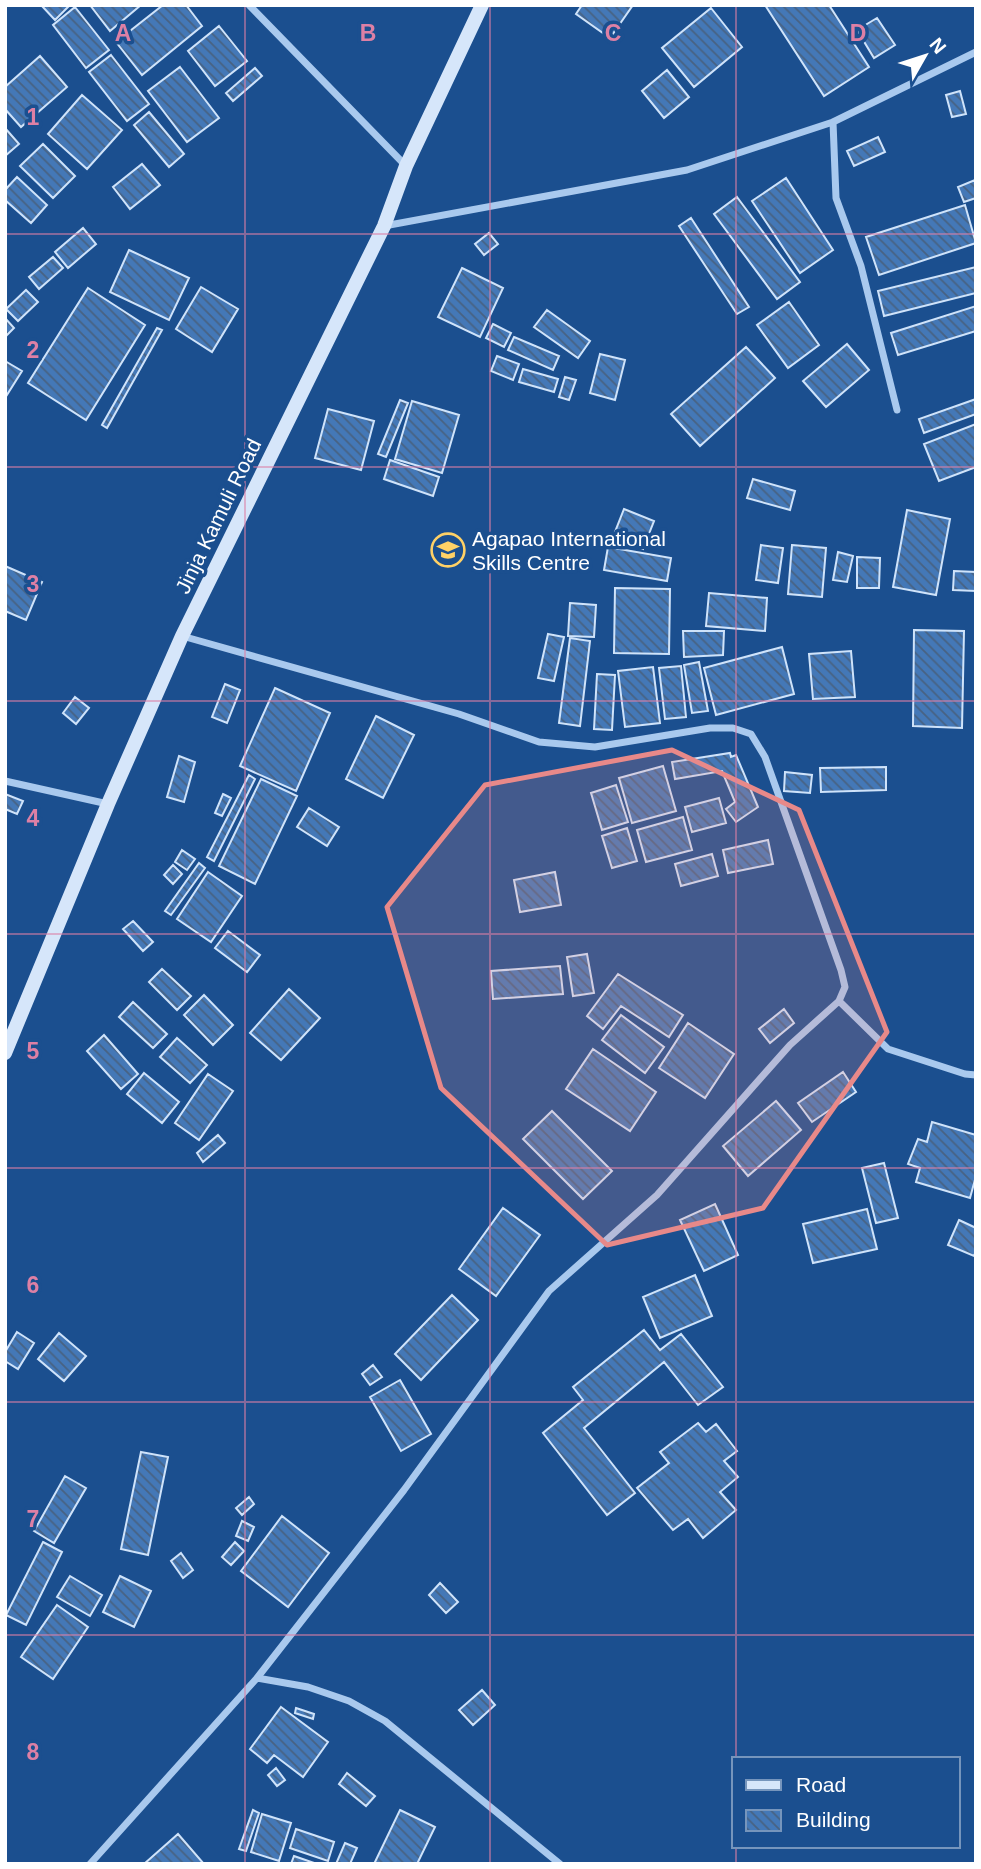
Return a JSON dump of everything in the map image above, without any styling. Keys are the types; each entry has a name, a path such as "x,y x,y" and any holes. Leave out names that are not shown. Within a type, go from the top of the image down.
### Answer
{"main road":[{"name":"Jinja Kamuli Road","path":"5,1053 108,804 182,636 384,226 406,166 482,5"}],"street":[{"path":"249,5 406,166"},
{"path":"384,226 687,170 833,122 976,52"},
{"path":"833,122 836,198 861,266 897,410"},
{"path":"90,1864 257,1678 404,1490 549,1291 657,1195 790,1045 839,1001 845,987 765,757 751,734 733,728 710,728 594,747 539,743 459,714 182,636"},
{"path":"5,781 108,804"},
{"path":"839,1001 888,1049 964,1074 976,1074"},
{"path":"257,1678 308,1687 349,1701 385,1721 560,1864"}],"highlighted area":[{"path":"672,750 799,810 887,1032 763,1208 607,1245 441,1088 387,907 485,785"}],"building":[{"path":"41,5 70,5 55,20"},
{"path":"90,5 141,5 110,31"},
{"path":"163,5 186,5 202,26 142,75 116,42"},
{"path":"582,5 633,5 610,38 576,14"},
{"path":"765,5 829,5 869,67 824,96"},
{"path":"75,7 109,50 86,68 53,25"},
{"path":"711,8 742,47 694,87 662,48"},
{"path":"877,18 895,45 874,58 857,30"},
{"path":"219,26 247,61 215,86 188,51"},
{"path":"111,55 149,104 127,121 89,72"},
{"path":"40,56 67,87 21,127 5,109 5,87"},
{"path":"180,67 219,118 187,142 148,91"},
{"path":"255,68 262,76 233,101 226,93"},
{"path":"667,70 689,97 664,118 642,91"},
{"path":"960,91 966,114 952,117 946,95"},
{"path":"82,95 122,130 87,169 48,134"},
{"path":"149,112 184,154 169,167 134,125"},
{"path":"5,128 19,144 5,156"},
{"path":"878,137 885,152 854,166 847,151"},
{"path":"43,144 75,176 53,198 20,166"},
{"path":"142,164 160,185 130,209 113,187"},
{"path":"17,177 47,205 31,223 5,200 5,190"},
{"path":"786,178 833,250 800,273 752,201"},
{"path":"975,180 976,198 964,202 958,187"},
{"path":"737,197 800,282 777,299 714,214"},
{"path":"965,205 976,243 879,275 866,237"},
{"path":"691,218 749,307 737,314 679,226"},
{"path":"83,228 96,244 68,268 55,252"},
{"path":"489,233 498,244 484,255 475,244"},
{"path":"129,250 189,278 169,320 110,292"},
{"path":"53,257 63,268 39,289 29,277"},
{"path":"976,267 976,293 884,316 878,291"},
{"path":"462,268 503,288 480,337 438,317"},
{"path":"201,287 238,309 212,352 176,329"},
{"path":"88,288 145,325 86,420 28,383"},
{"path":"26,290 38,302 18,321 6,309"},
{"path":"789,302 819,345 788,368 757,325"},
{"path":"976,306 976,331 898,355 891,333"},
{"path":"547,310 590,341 578,358 534,327"},
{"path":"5,318 14,328 5,337"},
{"path":"493,324 511,333 504,347 486,338"},
{"path":"157,328 162,330 107,428 102,425"},
{"path":"514,337 559,356 553,370 508,350"},
{"path":"847,344 869,370 826,407 803,381"},
{"path":"746,347 775,378 700,446 671,414"},
{"path":"600,354 625,360 615,400 590,393"},
{"path":"497,356 519,364 513,380 491,371"},
{"path":"5,361 22,371 5,398"},
{"path":"523,369 558,379 554,392 519,382"},
{"path":"565,377 576,380 569,400 559,397"},
{"path":"976,399 976,414 924,433 919,419"},
{"path":"400,400 408,403 386,457 378,454"},
{"path":"412,401 459,415 442,473 395,459"},
{"path":"328,409 374,421 361,470 315,458"},
{"path":"976,424 976,467 939,481 924,444"},
{"path":"390,460 439,477 433,496 384,479"},
{"path":"753,479 795,491 790,510 747,498"},
{"path":"624,509 654,521 643,549 613,537"},
{"path":"907,510 950,519 936,595 893,587"},
{"path":"761,545 783,548 778,583 756,580"},
{"path":"792,545 826,548 822,597 788,594"},
{"path":"608,547 671,558 667,581 604,570"},
{"path":"838,552 853,556 847,582 833,580"},
{"path":"857,557 880,558 879,588 857,588"},
{"path":"5,566 42,582 26,620 5,611"},
{"path":"954,571 976,572 976,591 953,590"},
{"path":"615,588 670,589 669,654 614,653"},
{"path":"709,593 767,598 765,631 706,626"},
{"path":"570,603 596,605 594,637 568,636"},
{"path":"914,630 964,631 962,728 913,726"},
{"path":"683,631 724,631 723,655 684,657"},
{"path":"548,634 564,637 554,681 538,678"},
{"path":"570,638 590,641 580,726 559,723"},
{"path":"782,647 794,694 716,715 704,668"},
{"path":"851,651 855,697 813,699 809,654"},
{"path":"699,662 708,711 692,713 684,665"},
{"path":"681,666 686,717 665,719 659,668"},
{"path":"653,667 660,723 625,727 618,671"},
{"path":"597,674 615,675 612,730 594,729"},
{"path":"225,684 240,690 227,723 212,717"},
{"path":"275,688 330,713 296,791 240,766"},
{"path":"75,697 89,708 76,724 63,713"},
{"path":"376,716 414,735 383,798 346,779"},
{"path":"730,753 731,757 736,755 758,807 736,822 726,809 735,802 722,771 675,779 672,762"},
{"path":"179,756 195,762 184,802 167,797"},
{"path":"663,766 676,811 632,823 619,778"},
{"path":"886,767 886,790 821,792 820,768"},
{"path":"785,772 812,775 810,793 784,791"},
{"path":"249,775 255,779 214,861 207,857"},
{"path":"261,779 297,796 255,884 219,866"},
{"path":"616,785 628,822 602,830 591,793"},
{"path":"5,794 23,801 17,814 5,809"},
{"path":"223,794 231,798 222,816 215,813"},
{"path":"719,798 726,823 692,832 685,807"},
{"path":"309,808 339,827 327,846 297,827"},
{"path":"683,817 692,850 646,862 637,830"},
{"path":"627,828 637,861 612,868 602,836"},
{"path":"768,840 773,864 728,873 723,850"},
{"path":"182,850 195,859 187,870 175,862"},
{"path":"712,854 718,876 681,886 675,864"},
{"path":"199,863 205,868 171,915 165,911"},
{"path":"173,865 182,874 173,884 164,875"},
{"path":"208,872 242,896 211,942 177,919"},
{"path":"555,872 561,905 520,912 514,880"},
{"path":"133,921 153,942 143,951 123,929"},
{"path":"228,931 260,955 247,972 215,948"},
{"path":"587,954 594,993 573,996 567,957"},
{"path":"560,966 563,994 493,999 491,971"},
{"path":"162,969 191,996 177,1010 149,982"},
{"path":"618,974 683,1015 669,1037 621,1006 603,1029 587,1016"},
{"path":"289,989 320,1018 281,1060 250,1033"},
{"path":"204,995 233,1025 213,1045 184,1015"},
{"path":"133,1002 167,1034 153,1048 119,1017"},
{"path":"784,1009 794,1023 770,1043 759,1029"},
{"path":"621,1015 664,1047 645,1073 602,1040"},
{"path":"688,1023 734,1054 705,1098 659,1068"},
{"path":"104,1035 138,1074 121,1089 87,1051"},
{"path":"177,1038 207,1065 190,1083 160,1057"},
{"path":"593,1049 656,1092 630,1131 566,1089"},
{"path":"843,1072 856,1092 812,1122 798,1103"},
{"path":"144,1073 179,1102 162,1123 127,1094"},
{"path":"208,1074 233,1091 199,1140 175,1123"},
{"path":"776,1101 801,1130 748,1176 723,1146"},
{"path":"552,1111 612,1171 583,1199 523,1139"},
{"path":"932,1122 976,1135 976,1176 970,1198 916,1182 920,1168 908,1164 918,1139 927,1142"},
{"path":"218,1135 225,1143 203,1162 197,1153"},
{"path":"884,1163 898,1218 876,1223 862,1168"},
{"path":"715,1204 738,1255 704,1271 680,1220"},
{"path":"503,1208 540,1235 496,1296 459,1269"},
{"path":"867,1209 877,1249 813,1263 803,1224"},
{"path":"959,1220 976,1228 974,1256 948,1245"},
{"path":"695,1275 712,1316 660,1338 643,1297"},
{"path":"452,1295 478,1320 421,1380 395,1354"},
{"path":"644,1330 660,1350 681,1334 723,1387 698,1405 664,1362 584,1428 635,1493 607,1515 543,1433 583,1400 573,1387"},
{"path":"17,1332 34,1343 18,1369 5,1361 5,1352"},
{"path":"59,1333 86,1356 64,1381 38,1359"},
{"path":"373,1365 382,1377 370,1385 362,1374"},
{"path":"400,1380 431,1434 401,1451 370,1397"},
{"path":"698,1423 706,1432 716,1424 737,1451 724,1461 738,1477 720,1492 736,1510 703,1538 688,1519 673,1530 637,1488 669,1463 660,1452"},
{"path":"141,1452 168,1457 148,1555 121,1549"},
{"path":"65,1476 86,1488 54,1543 34,1531"},
{"path":"249,1497 254,1504 242,1515 236,1508"},
{"path":"282,1516 329,1553 288,1607 241,1571"},
{"path":"242,1521 254,1527 248,1541 236,1536"},
{"path":"43,1542 62,1552 26,1625 6,1615"},
{"path":"235,1542 244,1551 231,1565 222,1557"},
{"path":"181,1553 193,1570 183,1578 171,1561"},
{"path":"70,1576 102,1595 90,1616 57,1597"},
{"path":"120,1576 151,1591 134,1627 103,1612"},
{"path":"440,1583 458,1602 446,1613 429,1595"},
{"path":"57,1605 88,1627 53,1679 21,1657"},
{"path":"482,1690 495,1705 473,1725 459,1710"},
{"path":"281,1707 328,1742 303,1777 274,1755 267,1763 250,1749"},
{"path":"296,1708 314,1714 313,1719 295,1713"},
{"path":"276,1768 285,1780 277,1786 268,1775"},
{"path":"347,1773 375,1796 366,1806 339,1784"},
{"path":"253,1810 259,1813 246,1851 239,1849"},
{"path":"400,1810 435,1827 417,1864 374,1864"},
{"path":"262,1814 291,1823 279,1861 251,1852"},
{"path":"296,1829 334,1842 328,1861 290,1848"},
{"path":"178,1834 204,1864 144,1864"},
{"path":"345,1843 357,1848 350,1864 336,1864"},
{"path":"294,1856 317,1864 291,1864"}],"place":[{"name":"Agapao International Skills Centre","path":"448,550"}]}
